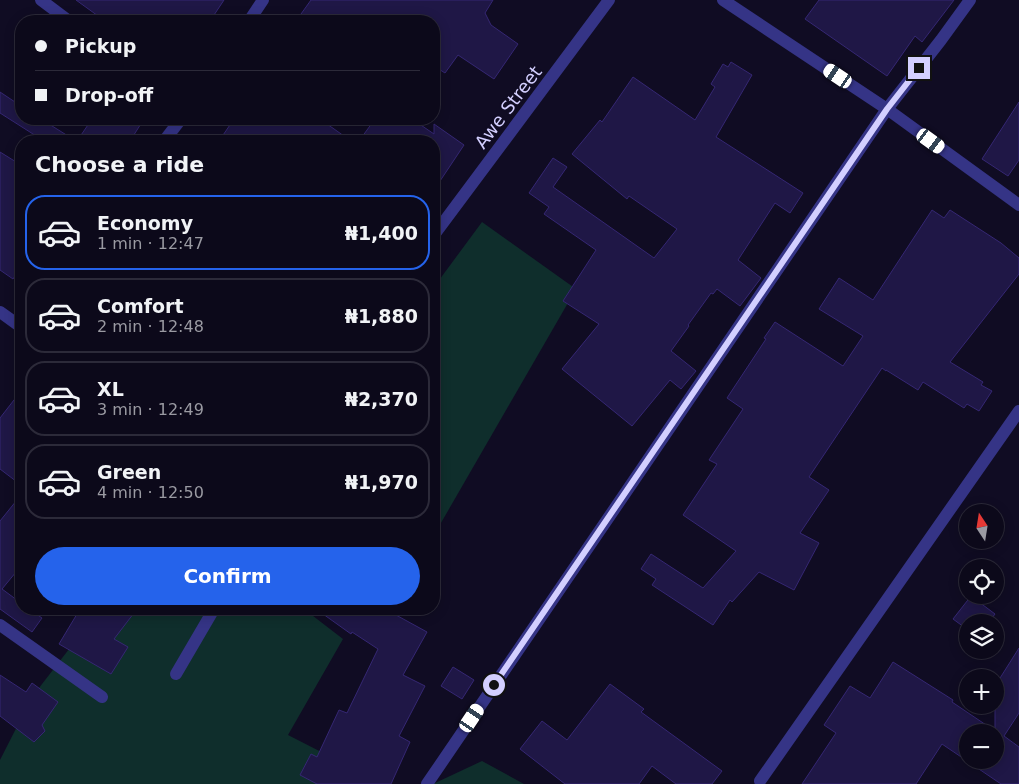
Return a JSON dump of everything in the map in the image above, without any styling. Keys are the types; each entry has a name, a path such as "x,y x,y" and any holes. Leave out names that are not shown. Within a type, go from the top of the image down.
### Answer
{"street":[{"path":"42,0 61,15"},
{"path":"252,15 263,0"},
{"name":"Awe Street","path":"440,227 609,0"},
{"path":"723,0 887,109 1019,204"},
{"path":"427,784 887,109 970,0"},
{"path":"169,135 176,125"},
{"path":"0,312 15,323"},
{"path":"763,783 1019,411"},
{"path":"176,674 210,615"},
{"path":"0,625 102,697"}],"green space":[{"path":"482,222 576,289 440,525 440,279"},
{"path":"95,615 312,615 343,639 288,735 384,784 0,784 0,760 32,697"},
{"path":"482,761 524,784 433,784"}],"building":[{"path":"76,0 224,0 214,15 97,15"},
{"path":"311,0 493,0 485,13 491,25 518,44 494,79 458,55 445,73 440,70 440,15 301,14"},
{"path":"819,0 954,0 922,42 915,36 887,76 805,19"},
{"path":"731,62 752,75 716,137 803,193 790,213 775,203 738,260 761,278 740,306 717,289 713,294 711,293 671,351 696,371 681,389 670,380 632,426 562,369 599,324 563,301 596,250 544,214 549,207 529,193 553,158 567,167 553,187 654,258 677,229 629,196 627,199 572,154 600,120 602,122 633,77 695,120 715,87 711,84 723,64 728,67"},
{"path":"0,92 15,102 15,123 0,113"},
{"path":"1019,102 1019,160 1008,176 982,159"},
{"path":"19,125 51,125 66,135 35,135"},
{"path":"88,125 140,125 134,135 81,135"},
{"path":"230,125 328,125 343,135 223,135"},
{"path":"371,125 421,125 434,134 435,125 464,145 440,181 440,135 363,135"},
{"path":"0,152 15,161 15,276 13,279 0,270"},
{"path":"932,210 944,218 950,210 1001,243 1019,258 1019,274 950,362 983,382 981,385 992,391 979,411 967,404 964,408 923,382 918,390 882,368 809,477 829,490 800,533 819,543 794,590 759,572 732,602 730,600 713,625 652,585 656,579 641,569 651,554 703,588 736,551 683,515 717,464 709,460 743,409 727,398 775,322 843,366 863,336 819,309 839,278 873,300"},
{"path":"15,399 15,480 0,469 0,418"},
{"path":"15,502 15,573 2,589 15,599 15,615 38,615 42,618 32,632 0,609 0,521"},
{"path":"965,604 982,604 995,614 959,614 959,623 953,619"},
{"path":"76,615 132,615 114,639 128,647 111,674 59,644"},
{"path":"324,615 396,615 427,632 403,675 425,686 399,736 410,742 391,784 317,784 300,775 311,754 317,757 339,710 347,713 378,649 352,632 351,634"},
{"path":"1019,648 1019,713 1004,736 1004,724 995,724 995,714 1004,714 1004,672"},
{"path":"893,662 953,700 952,702 959,707 959,714 970,714 985,724 959,724 959,756 942,744 916,784 802,784 836,733 824,725 850,686 870,698"},
{"path":"453,667 474,680 462,699 441,686"},
{"path":"0,675 26,692 32,683 58,702 42,725 45,731 34,742 0,716"},
{"path":"610,684 644,709 641,712 722,771 712,784 676,784 652,766 639,784 565,784 520,749 542,721 567,740"},
{"path":"1004,736 1019,747 1019,784 1001,784 979,769 1004,769"}],"route":[{"path":"494,685 887,109 919,68"}]}
